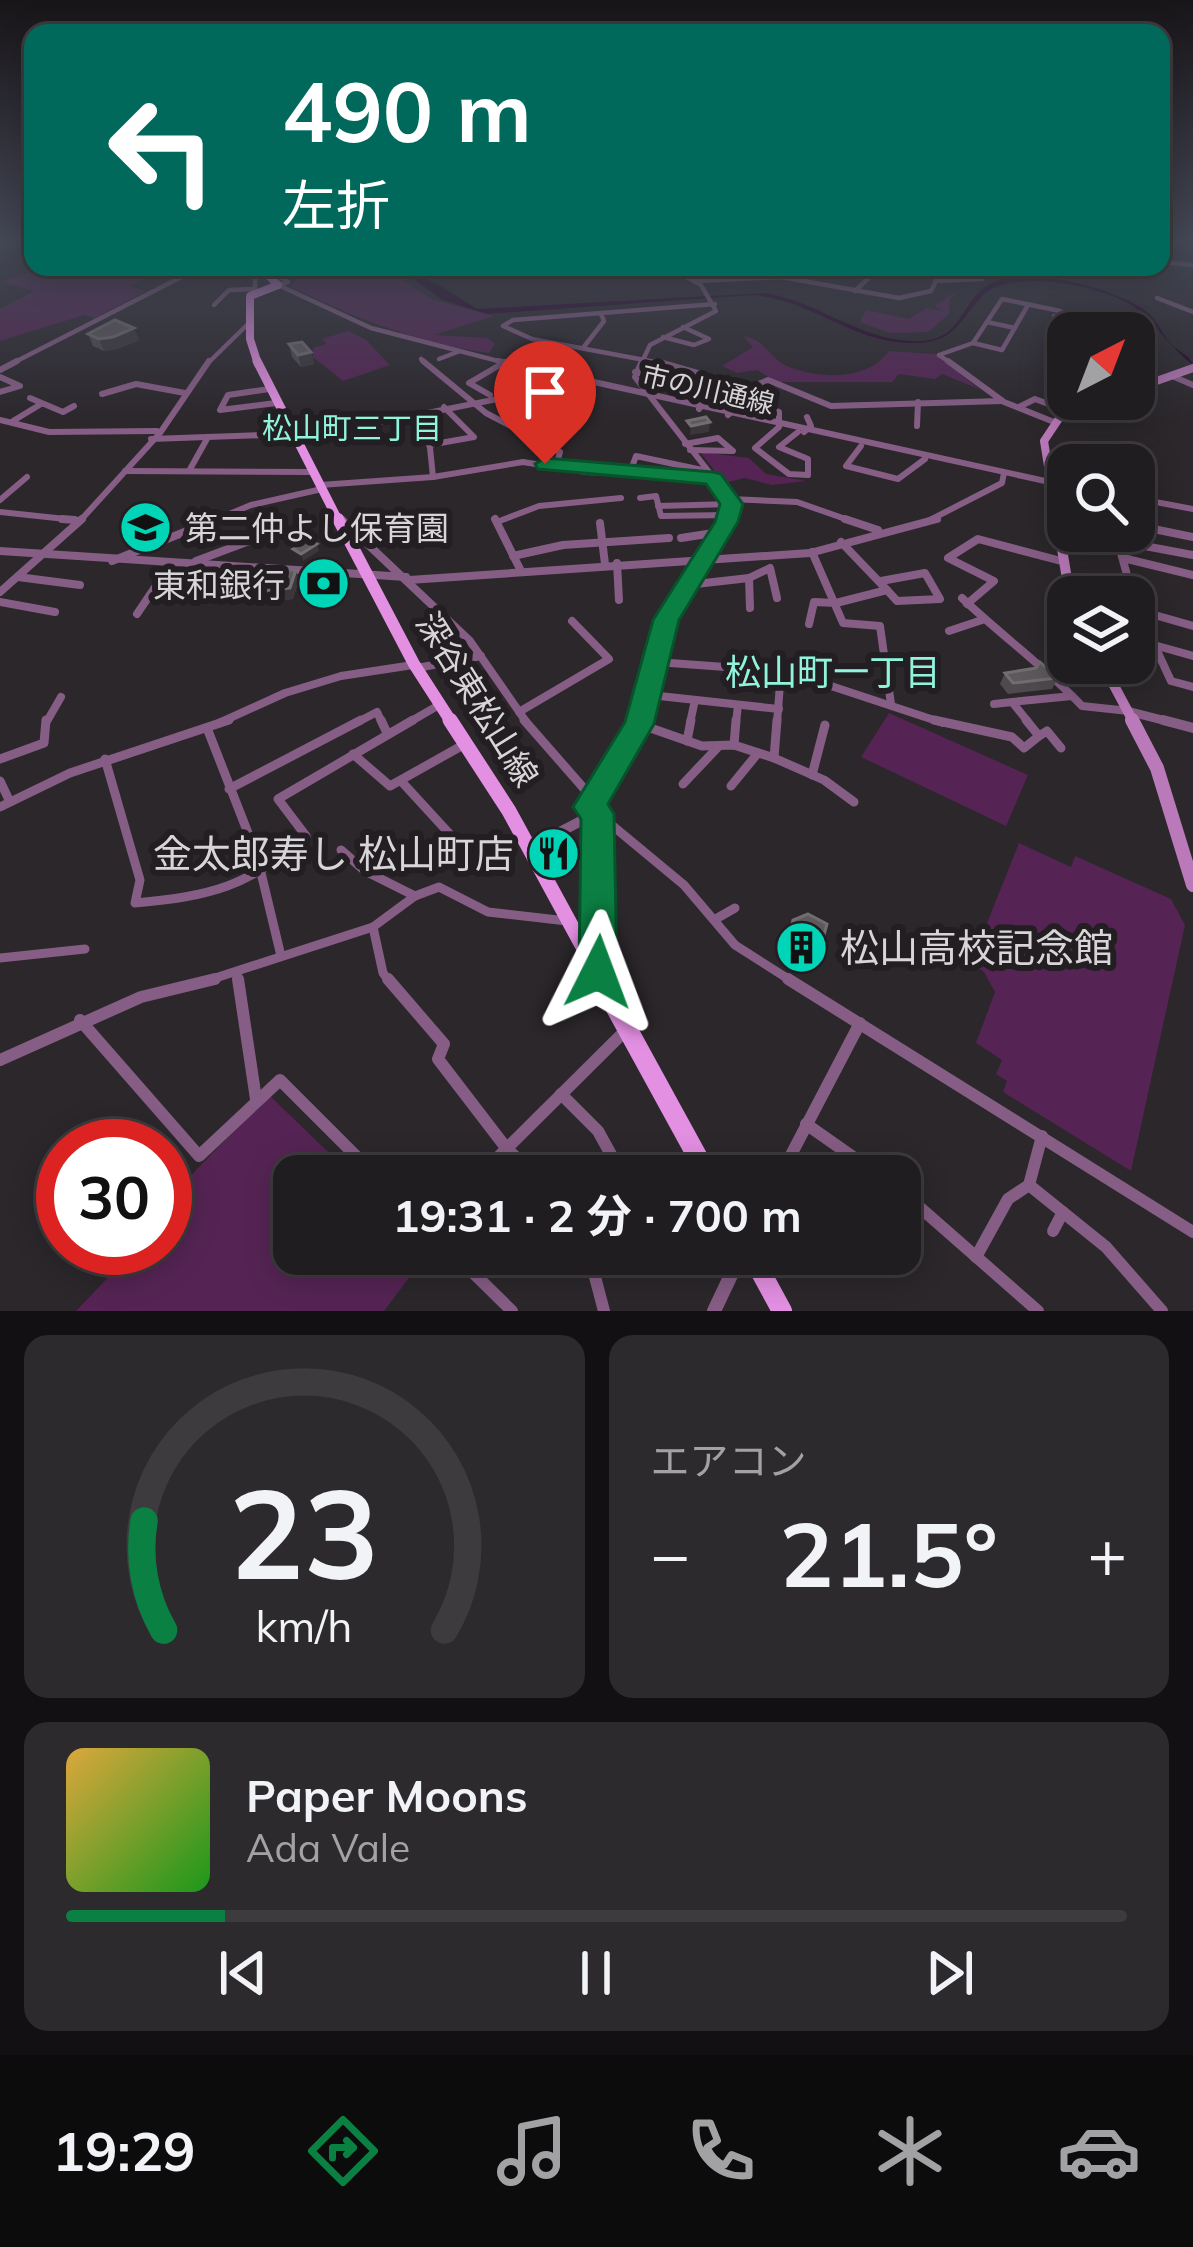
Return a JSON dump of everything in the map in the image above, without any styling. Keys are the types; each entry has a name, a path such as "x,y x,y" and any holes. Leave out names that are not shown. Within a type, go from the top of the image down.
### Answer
{"main road":[{"name":"深谷東松山線","path":"250,301 254,355 364,572 416,666 529,848 697,1155"},
{"path":"1155,381 1191,369"},
{"path":"1047,462 1044,441 1057,420"},
{"path":"1063,552 1067,576"},
{"path":"1114,684 1157,768 1193,886"},
{"path":"762,1275 782,1311"}],"street":[{"path":"0,392 20,386 0,373 136,301"},
{"path":"214,305 218,301"},
{"name":"市の川通線","path":"319,301 349,318 460,352 861,446 1047,481"},
{"path":"529,848 574,826 594,807 639,724 666,620 730,515 731,501 648,397 635,372 641,357 662,337 715,314 713,301"},
{"path":"973,343 1001,301"},
{"path":"1011,301 1056,312"},
{"path":"715,304 502,323 532,339 641,357 749,388 771,381 794,396 839,407 1002,400"},
{"path":"1028,305 1003,350 973,343 939,355 1002,400 1054,422"},
{"path":"583,348 604,320 601,314"},
{"path":"987,322 1015,328"},
{"path":"0,592 125,471 230,338 249,323"},
{"path":"662,337 694,344 709,339 683,327"},
{"path":"439,359 460,352"},
{"path":"421,359 470,400 536,444 560,452 556,466"},
{"path":"492,396 470,383 505,362"},
{"path":"635,372 677,381 702,373"},
{"path":"1172,376 1193,386"},
{"path":"691,378 718,387 699,409"},
{"path":"150,439 294,435 414,416 492,396 591,383"},
{"path":"102,394 136,384 185,394"},
{"path":"269,389 228,395 220,410 276,403"},
{"path":"30,398 63,412 74,406"},
{"path":"728,415 748,398 779,412 779,427 755,448 759,456 789,473 810,475 809,460 778,447 811,426 807,417"},
{"path":"1018,407 1035,399 1047,403"},
{"path":"917,426 918,402"},
{"path":"11,422 42,403"},
{"path":"429,445 474,437 444,406"},
{"path":"414,416 429,445 433,477"},
{"path":"0,420 49,432 157,431"},
{"path":"189,471 208,437"},
{"path":"718,438 734,451 688,447 718,438"},
{"path":"861,446 846,466 898,479 926,459"},
{"path":"629,475 636,456 710,475"},
{"path":"110,562 251,505 321,487 433,477 523,461 629,475 710,475"},
{"path":"125,471 312,472"},
{"path":"0,551 110,562 364,572 407,578 812,552 969,506 1002,483 1004,473"},
{"path":"2,495 27,477"},
{"path":"640,497 656,496 661,516 730,515"},
{"path":"521,571 495,518 539,506 621,498"},
{"path":"658,506 797,502 879,530"},
{"path":"1155,503 1192,511"},
{"path":"0,512 75,520"},
{"path":"335,516 407,578 482,656 519,712 594,807 684,885 736,945 1193,1232"},
{"path":"600,523 605,564"},
{"path":"1155,529 1193,537"},
{"path":"681,538 720,532"},
{"path":"190,563 268,534"},
{"path":"513,556 669,538"},
{"path":"1065,562 978,538 948,558 994,581 965,601 982,620 1032,652 1082,706 1131,712 1193,728"},
{"path":"652,540 656,560"},
{"path":"841,542 898,601 940,599 925,572 881,581"},
{"path":"1155,546 1193,555"},
{"path":"812,552 843,623 880,626 892,704"},
{"path":"1121,552 1127,576"},
{"path":"1123,558 1193,575"},
{"path":"136,614 171,563"},
{"path":"617,563 619,600"},
{"path":"687,585 748,578 770,568 777,598"},
{"path":"18,577 80,586"},
{"path":"748,578 750,608"},
{"path":"809,624 814,602 836,603 887,590"},
{"path":"0,602 55,612"},
{"path":"1155,612 1193,626"},
{"path":"949,631 982,620"},
{"path":"519,712 609,659 572,621"},
{"path":"1155,645 1193,656"},
{"path":"1155,647 1171,681 1193,687"},
{"path":"0,781 5,804 105,759 207,728 329,679 482,656"},
{"path":"656,662 781,671 774,758"},
{"path":"822,683 970,732 1012,736 1024,748 1047,731 1060,748"},
{"path":"650,695 780,709"},
{"path":"994,704 1072,696"},
{"path":"0,759 44,743 47,715 61,697"},
{"path":"687,741 694,700"},
{"path":"1012,702 1039,736"},
{"path":"105,759 140,880 135,903 208,896 262,876 306,836 278,799 441,705"},
{"path":"734,745 738,705"},
{"path":"229,789 376,712 387,733"},
{"path":"639,724 687,741 734,745 774,758 854,802"},
{"path":"812,775 825,724"},
{"path":"207,728 262,876 281,956"},
{"path":"353,754 390,786 466,743"},
{"path":"683,784 719,746"},
{"path":"731,786 758,753"},
{"path":"401,781 457,842"},
{"path":"594,807 598,972"},
{"path":"341,850 365,871 415,896"},
{"path":"0,1060 80,1020 141,997 237,973 373,926 415,896 439,887 488,912 568,921"},
{"path":"714,920 734,908"},
{"path":"373,926 382,973 444,1044 438,1058 513,1155"},
{"path":"0,958 85,949"},
{"path":"237,973 256,1099"},
{"path":"80,1020 199,1156 280,1080 355,1155"},
{"path":"790,1155 860,1023"},
{"path":"501,1155 628,1029"},
{"path":"561,1094 598,1131 611,1155"},
{"path":"806,1124 850,1155"},
{"path":"976,1257 1008,1199 1029,1185 1042,1136"},
{"path":"1029,1185 1106,1246 1162,1311"},
{"path":"921,1209 1038,1311"},
{"path":"1053,1231 1063,1211"},
{"path":"475,1275 512,1311"},
{"path":"595,1275 604,1311"},
{"path":"714,1311 731,1275"}],"shaded area":[{"path":"15,301 127,301 95,318 84,315 0,341 0,309"},
{"path":"324,301 438,301 494,316 434,335 487,338 495,344 489,353 463,349"},
{"path":"447,301 464,301 477,309 666,301 487,314"},
{"path":"783,301 795,301 881,336 922,341 945,334 972,301 978,301 961,322 946,335 937,340 911,343 870,336"},
{"path":"950,301 949,314 928,332 890,333 860,322 866,310 909,319 927,308 942,311 935,306"},
{"path":"348,331 366,340 390,365 343,381 313,357 313,348 327,344 322,339"},
{"path":"743,336 757,341 789,367 815,374 843,375 869,368 889,351 935,354 979,389 942,374 935,379 899,374 892,382 777,382 757,370 737,373 722,366 753,347"},
{"path":"700,452 749,458 766,474 806,481 772,485 745,478 724,483"},
{"path":"889,713 1028,775 1006,826 861,757"},
{"path":"1019,843 1071,867 1075,856 1171,899 1185,925 1131,1171 1003,1092 1007,1081 996,1074 1002,1060 976,1043 995,992 984,972 971,963"},
{"path":"269,1095 331,1155 273,1155 273,1275 411,1275 384,1311 76,1311 110,1275 192,1275 192,1174"}],"building":[{"path":"115,320 134,328 99,339 88,334"},
{"path":"302,342 311,352 298,355 289,344"},
{"path":"706,417 710,422 691,426 687,421"},
{"path":"309,540 317,544 301,554 293,549"},
{"path":"266,570 296,570 290,588 268,591 269,586 260,586"},
{"path":"1040,662 1047,668 1047,679 1013,683 1005,673 1036,668"},
{"path":"557,839 561,849 549,853 545,844"},
{"name":"松山高校記念館","path":"808,914 827,924 821,946 816,943 807,959 788,948 793,940 788,937 793,920"}],"place":[{"name":"第二仲よし保育園","path":"146,527"},
{"name":"東和銀行","path":"324,584"},
{"name":"金太郎寿し 松山町店","path":"553,853"},
{"name":"松山高校記念館","path":"801,947"}],"district":[{"name":"松山町三丁目","path":"352,428"},
{"name":"松山町一丁目","path":"833,671"}],"route":[{"path":"545,464 586,472 713,478 732,504 727,522 666,620 639,724 590,807 598,814 602,958 598,972"}]}
